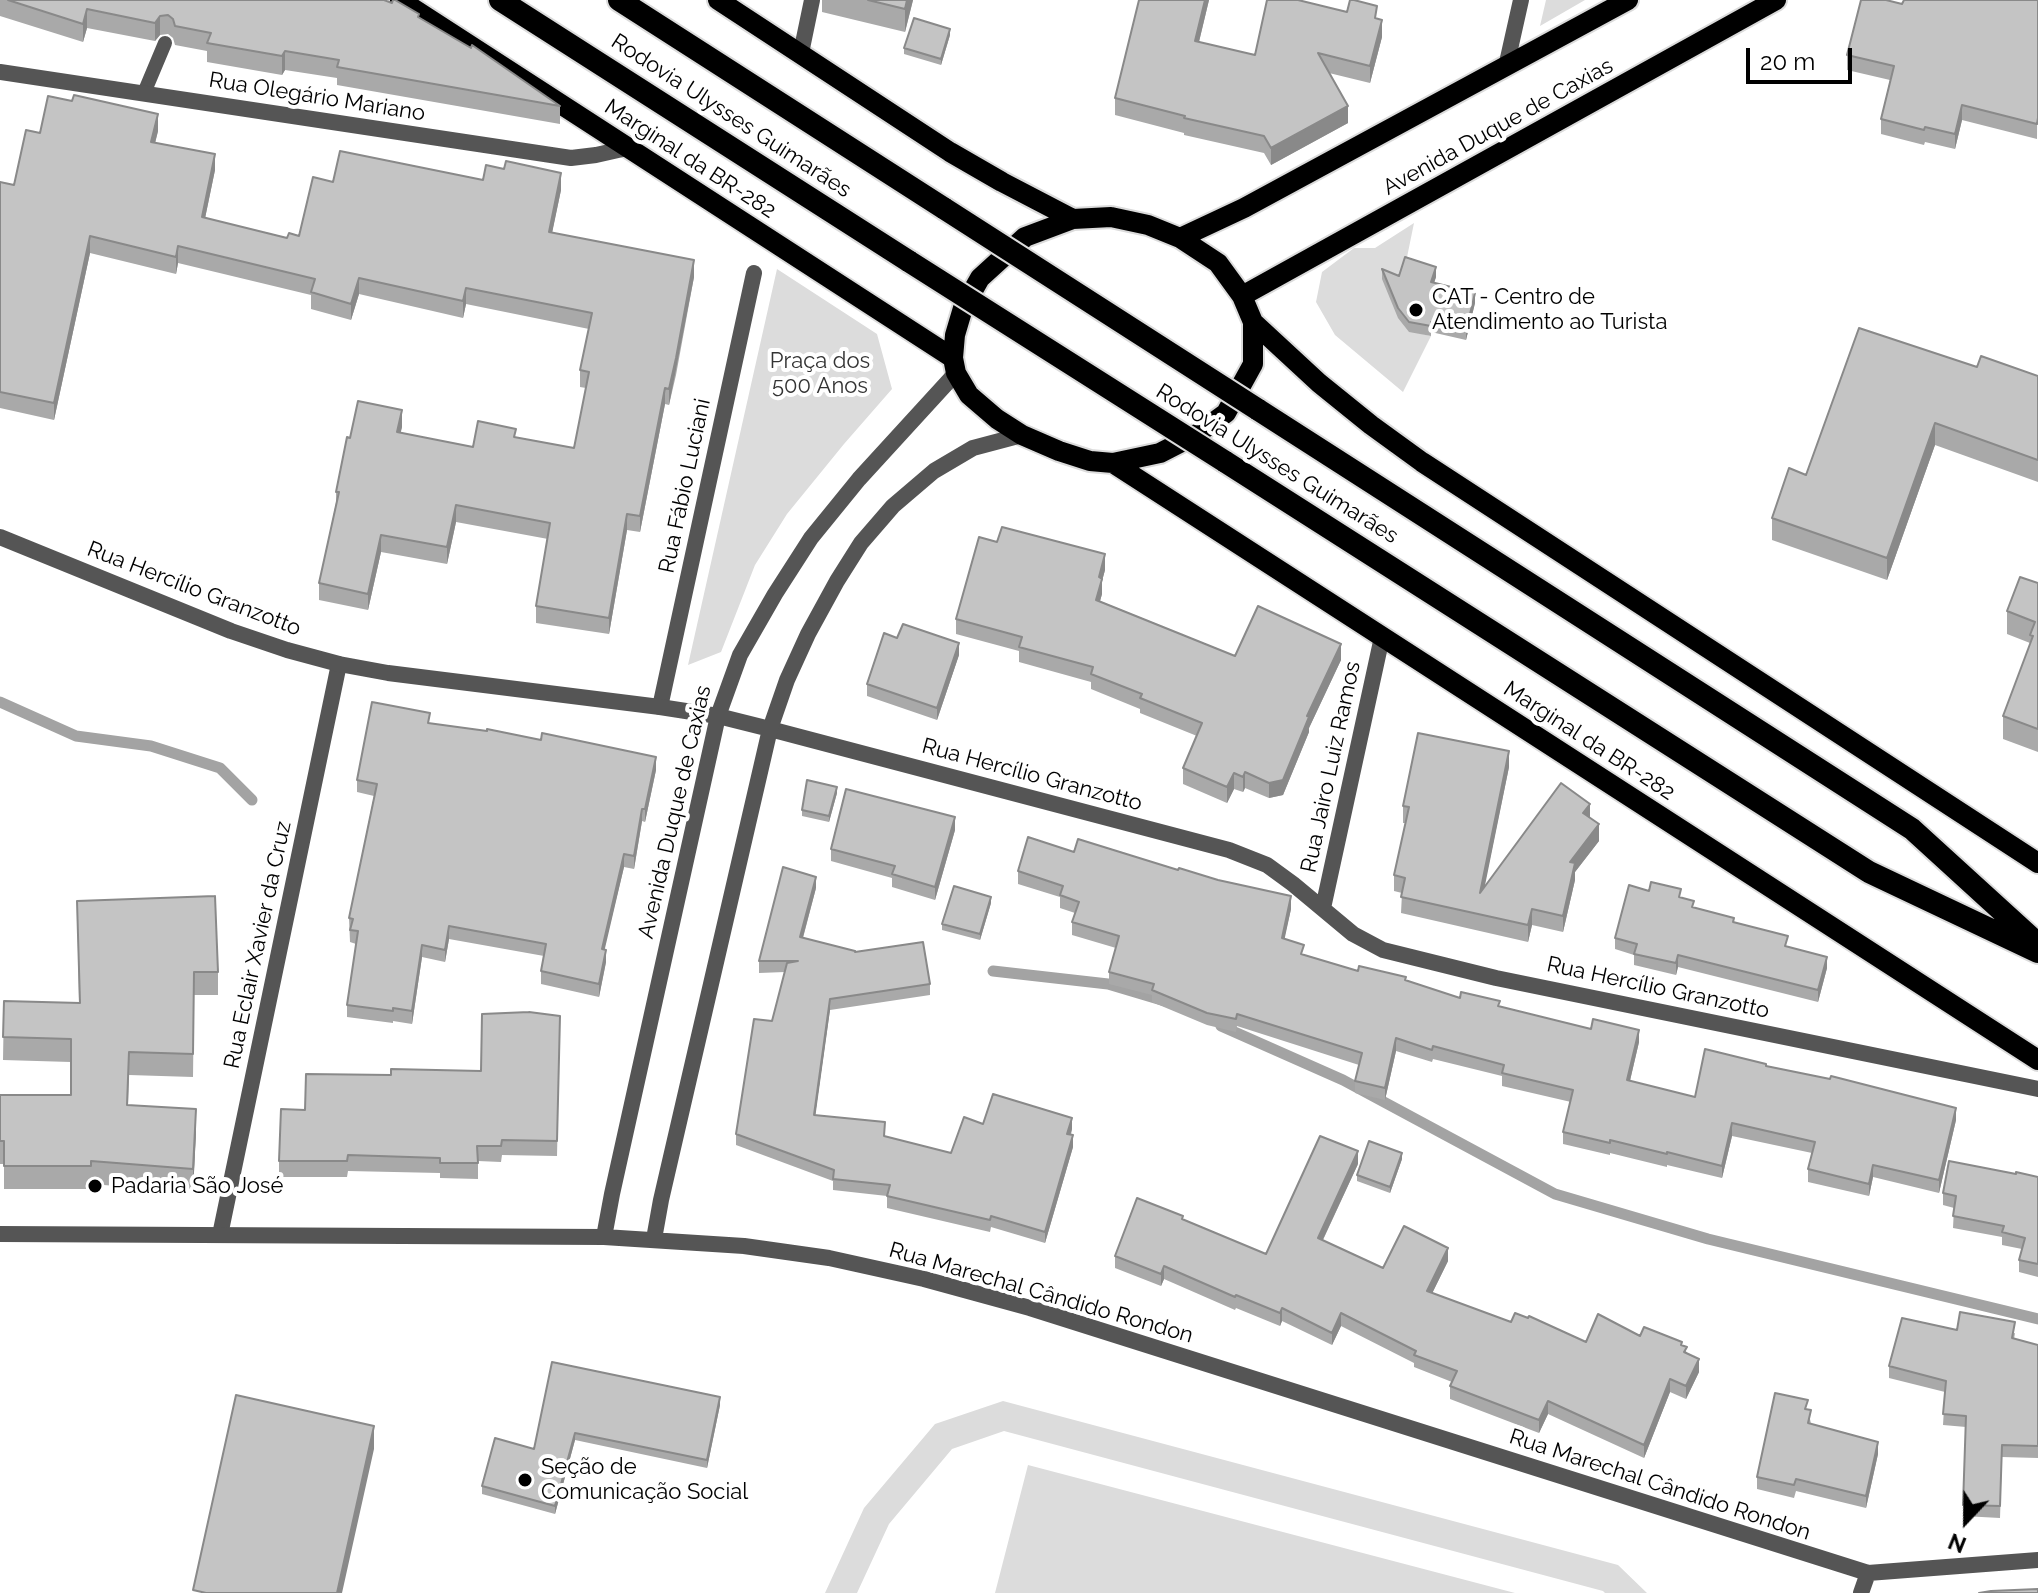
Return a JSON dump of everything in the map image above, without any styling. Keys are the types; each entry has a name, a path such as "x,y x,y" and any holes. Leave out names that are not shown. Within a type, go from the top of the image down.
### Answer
{"highway":[{"name":"Rodovia Ulysses Guimarães","path":"500,0 1869,872 2038,952"},
{"name":"Rodovia Ulysses Guimarães","path":"619,0 1912,829 2038,944"}],"main road":[{"name":"Marginal da BR-282","path":"400,0 955,366"},
{"path":"718,0 950,152 1073,219"},
{"path":"1180,238 1213,224 1628,0"},
{"name":"Avenida Duque de Caxias","path":"1242,296 1776,0"},
{"path":"1111,217 1148,225 1180,238 1218,263 1242,296 1253,322 1253,364 1226,413 1197,434 1160,453 1113,463 1090,461 1059,451 1022,435 997,419 969,395 955,366 955,335 963,308 980,278 1025,237 1073,219 1111,217"},
{"path":"1253,322 1319,383 1422,462 2038,863"},
{"name":"Marginal da BR-282","path":"1113,463 2038,1060"}],"street":[{"path":"801,53 812,0"},
{"path":"1506,67 1521,0"},
{"name":"Rua Olegário Mariano","path":"0,72 571,158 627,148"},
{"name":"Rua Fábio Luciani","path":"660,707 754,273"},
{"name":"Avenida Duque de Caxias","path":"604,1237 718,716 740,655 811,538 955,366"},
{"path":"654,1239 770,729 787,680 808,634 861,543 893,506 934,471 973,448 1022,435"},
{"name":"Rua Hercílio Granzotto","path":"0,537 231,631 339,664 718,716 1229,850 1267,865 1353,934 1383,950 1440,965 2038,1089"},
{"name":"Rua Jairo Luiz Ramos","path":"1323,908 1382,637"},
{"name":"Rua Eclair Xavier da Cruz","path":"220,1235 339,664"},
{"name":"Rua Marechal Cândido Rondon","path":"0,1234 604,1237 744,1246 829,1258 1000,1300 1868,1573 2038,1560"},
{"path":"1861,1593 1868,1573"}],"lane":[{"path":"144,93 165,43"}],"green space":[{"path":"1546,0 1585,0 1540,26"},
{"path":"1414,223 1405,267 1409,331 1431,336 1403,392 1335,335 1316,302 1322,272 1354,248 1375,248"},
{"name":"Praça dos 500 Anos","path":"777,269 877,334 892,389 787,514 755,565 721,652 688,665"},
{"path":"1003,1401 1618,1565 1647,1593 1605,1593 1004,1431 952,1449 889,1524 857,1593 825,1593 864,1508 935,1424"},
{"path":"1028,1465 1515,1593 995,1593"}],"building":[{"path":"8,0 384,0 392,3 395,0 471,48 472,45 560,106 337,67 339,60 285,51 282,56 207,43 211,33 175,26 168,15 160,16 155,23 87,9 83,24"},
{"path":"868,0 907,0 905,9"},
{"path":"1139,0 1205,0 1195,41 1255,55 1267,0 1298,0 1347,12 1350,0 1354,0 1377,6 1375,18 1382,20 1370,66 1318,53 1348,106 1271,148 1264,136 1115,98"},
{"path":"1861,0 1886,0 1902,4 1904,0 2038,0 2037,124 1962,105 1955,134 1881,119 1894,66 1847,55"},
{"path":"914,18 950,29 941,59 904,48"},
{"path":"74,95 158,114 151,142 215,154 202,217 287,238 289,233 299,236 313,177 333,182 340,151 483,180 486,165 504,169 506,161 561,173 549,232 694,260 676,358 669,389 665,388 640,516 627,514 609,618 536,606 550,523 456,505 447,547 381,535 368,594 319,583 339,492 336,492 347,437 350,438 358,401 402,410 397,432 473,447 478,421 516,429 514,437 574,448 589,372 580,370 592,313 466,288 463,301 359,278 351,304 311,292 315,279 178,246 176,257 90,236 54,403 0,392 0,182 14,185 26,130 40,133 48,96 72,101"},
{"path":"1405,257 1436,267 1431,282 1475,293 1466,331 1431,322 1431,326 1409,322 1398,308 1382,269 1399,276"},
{"path":"1859,328 1977,367 1981,356 2038,376 2038,460 1935,423 1887,558 1772,518 1789,468 1806,475"},
{"path":"1002,527 1105,554 1096,600 1235,656 1258,606 1341,644 1307,716 1283,780 1269,783 1245,772 1243,777 1234,773 1227,787 1183,768 1202,723 1091,674 1093,667 1019,647 1022,637 956,619 979,537 997,542"},
{"path":"2020,577 2038,583 2038,729 2003,716 2033,636 2030,635 2035,622 2007,611"},
{"path":"903,624 959,643 937,708 867,684 884,633 897,638"},
{"path":"372,702 430,713 428,723 487,729 541,740 542,733 656,757 634,856 624,854 602,949 606,950 599,984 541,971 546,944 449,926 445,950 422,945 412,1011 347,1005 358,931 350,930 353,919 349,918 377,784 357,780"},
{"path":"1418,733 1509,751 1480,893 1561,783 1590,804 1583,813 1599,824 1570,862 1575,863 1563,916 1532,909 1528,925 1401,897 1405,878 1394,875 1409,807 1403,806"},
{"path":"807,780 837,787 829,816 802,810"},
{"path":"846,789 955,817 935,887 892,874 895,866 831,849"},
{"path":"1028,837 1074,852 1078,839 1178,870 1291,896 1282,938 1304,945 1301,954 1358,971 1359,966 1406,977 1405,980 1460,998 1461,992 1500,1001 1498,1006 1591,1029 1593,1019 1639,1030 1627,1080 1695,1097 1705,1049 1766,1066 1830,1079 1831,1076 1956,1108 1939,1180 1873,1165 1869,1184 1808,1169 1815,1142 1732,1123 1722,1166 1563,1132 1573,1090 1502,1073 1504,1065 1433,1046 1432,1050 1396,1038 1385,1088 1355,1081 1362,1053 1237,1014 1236,1019 1207,1013 1152,990 1154,984 1109,972 1119,936 1072,922 1079,902 1060,895 1063,886 1018,871"},
{"path":"783,867 816,877 800,937 855,952 923,942 930,984 830,999 814,1115 885,1122 884,1136 951,1153 964,1117 983,1124 993,1094 1072,1118 1067,1134 1073,1135 1045,1232 991,1216 990,1220 887,1196 890,1185 833,1179 834,1170 736,1134 754,1019 772,1021 787,963 798,961 759,961"},
{"path":"1651,882 1681,889 1679,897 1694,901 1692,907 1734,918 1733,922 1788,936 1785,946 1827,957 1818,990 1678,955 1676,963 1634,954 1637,944 1615,938 1629,885 1649,891"},
{"path":"954,886 991,897 980,934 942,924"},
{"path":"215,896 218,972 194,972 193,1054 129,1052 127,1105 196,1109 193,1169 91,1161 91,1166 4,1166 4,1141 0,1141 0,1095 71,1095 71,1039 3,1037 4,1001 80,1003 77,901"},
{"path":"529,1012 560,1016 557,1141 502,1140 501,1146 477,1146 478,1163 440,1163 440,1158 348,1155 347,1161 279,1161 281,1109 305,1110 306,1074 391,1075 391,1069 481,1071 482,1014"},
{"path":"1320,1136 1358,1151 1318,1238 1383,1268 1404,1226 1448,1248 1427,1291 1511,1322 1515,1313 1529,1316 1586,1342 1598,1314 1640,1336 1644,1327 1682,1342 1681,1345 1687,1347 1684,1352 1699,1359 1686,1386 1670,1379 1644,1445 1548,1401 1539,1420 1450,1386 1457,1371 1414,1355 1416,1351 1341,1313 1332,1333 1282,1308 1280,1313 1235,1297 1164,1266 1161,1274 1115,1256 1137,1198 1266,1254"},
{"path":"1369,1141 1402,1153 1390,1187 1357,1175"},
{"path":"1949,1161 2038,1177 2038,1264 2019,1260 2025,1238 2002,1232 2004,1226 1953,1216 1956,1196 1943,1193"},
{"path":"1960,1312 2015,1322 2012,1338 2038,1345 2038,1446 2002,1445 2000,1506 1963,1505 1966,1416 1943,1414 1946,1381 1889,1366 1902,1318 1957,1330"},
{"path":"552,1362 720,1397 707,1460 575,1433 555,1506 482,1486 495,1438 534,1449"},
{"path":"1775,1393 1808,1400 1805,1409 1811,1410 1808,1423 1878,1442 1866,1496 1796,1479 1794,1485 1757,1477"},
{"path":"236,1395 374,1426 337,1593 206,1593 193,1590"},
{"path":"2038,1589 2038,1593 1979,1593 1991,1591"}],"waterway":[{"path":"0,702 76,736 151,746 220,768 252,800"},
{"path":"993,971 1108,984 1165,1001"},
{"path":"1221,1026 1343,1080 1555,1194 1708,1239 2038,1319"}],"place":[{"name":"CAT - Centro de Atendimento ao Turista","path":"1416,310"},
{"name":"Padaria São José","path":"95,1186"},
{"name":"Seção de Comunicação Social","path":"525,1480"}]}
